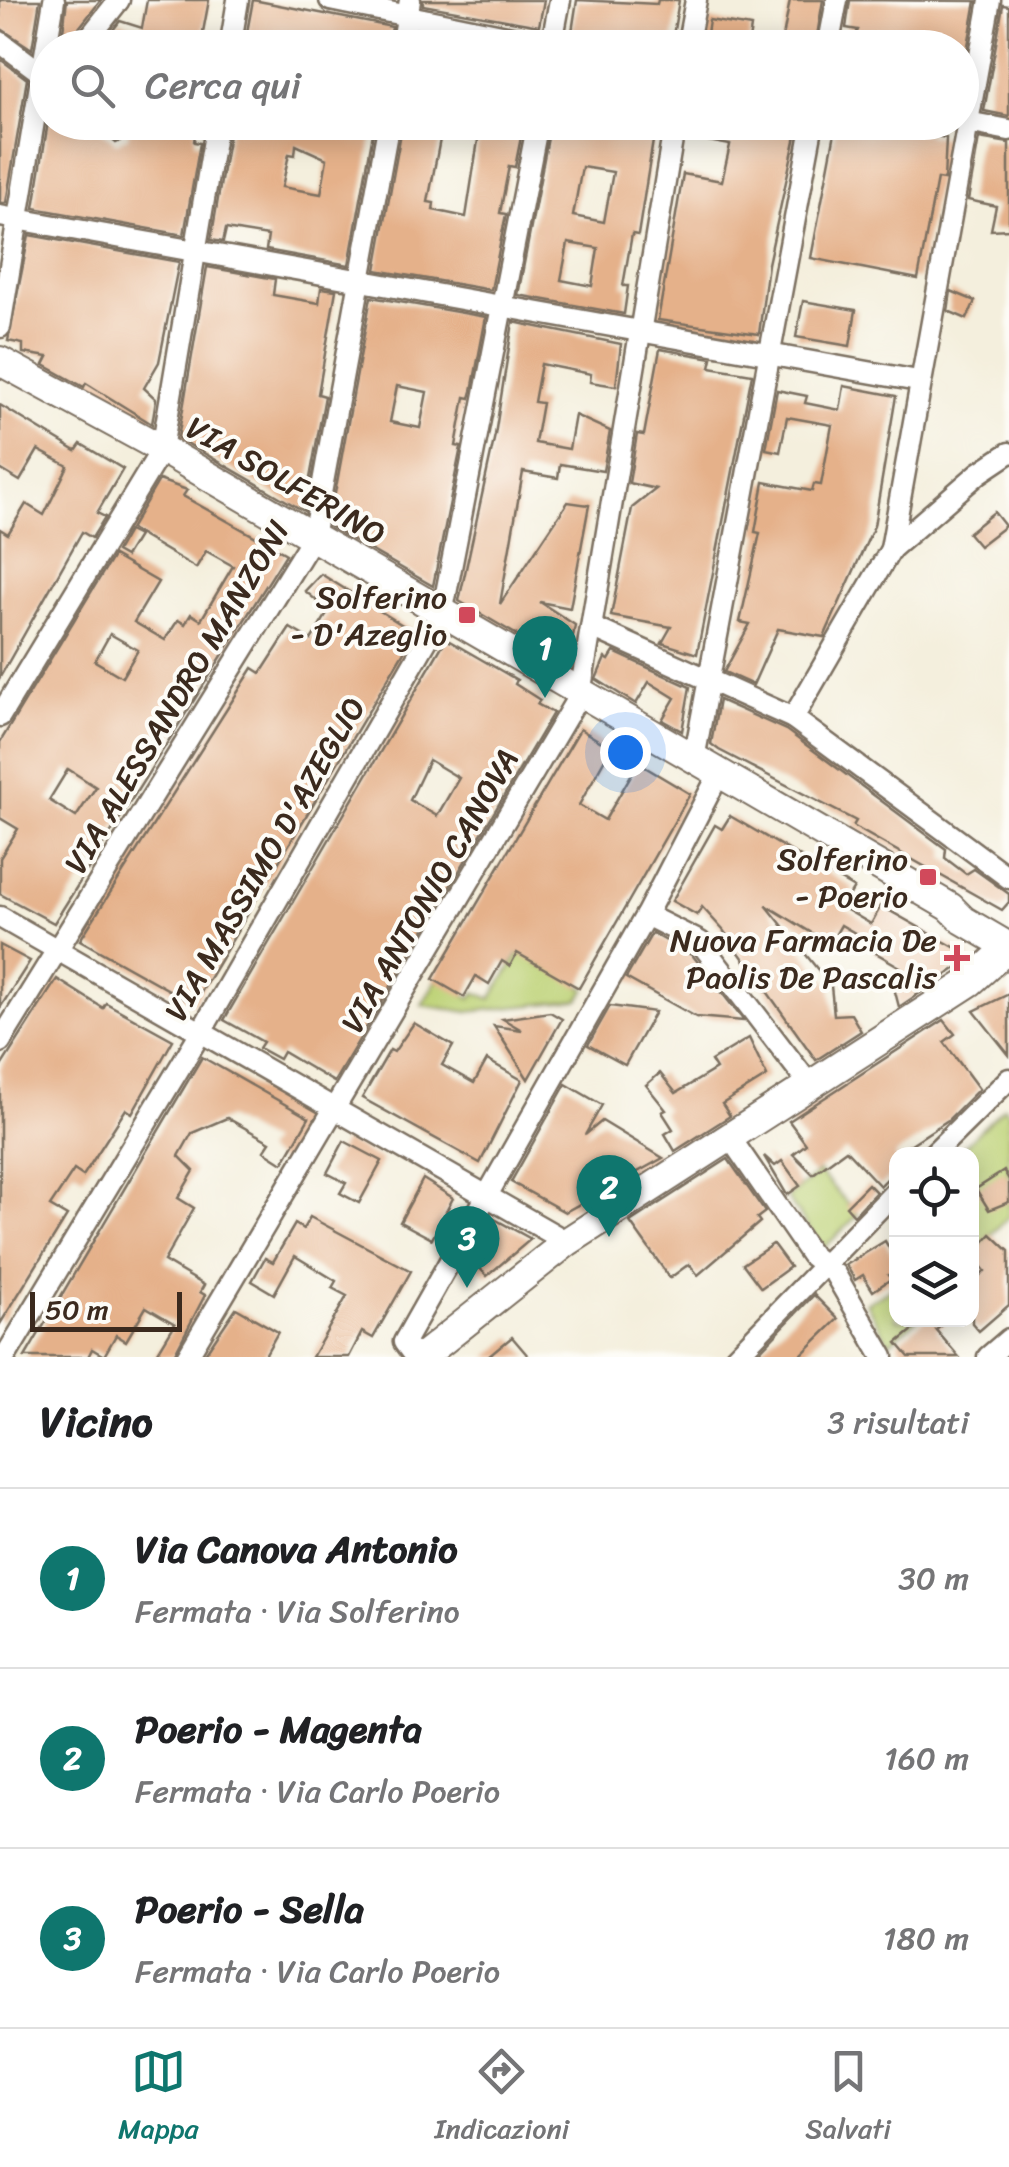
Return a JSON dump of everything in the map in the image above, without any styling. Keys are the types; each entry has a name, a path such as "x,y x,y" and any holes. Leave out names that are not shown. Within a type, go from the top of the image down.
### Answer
{"street":[{"path":"50,30 54,0"},
{"path":"95,30 119,0"},
{"path":"233,30 238,0"},
{"path":"330,0 409,7 494,30"},
{"path":"557,30 560,0"},
{"path":"691,30 696,0"},
{"path":"831,30 837,0"},
{"path":"979,52 990,0"},
{"path":"0,42 30,64"},
{"path":"979,125 1009,130"},
{"path":"0,327 9,217 30,132"},
{"path":"0,716 162,449 214,140"},
{"name":"VIA ALESSANDRO MANZONI","path":"0,1042 313,537 385,140"},
{"name":"VIA MASSIMO D'AZEGLIO","path":"5,1357 200,1032 442,614 505,308 535,140"},
{"name":"VIA ANTONIO CANOVA","path":"186,1357 580,694 672,140"},
{"path":"694,759 810,140"},
{"path":"890,548 961,140"},
{"path":"9,217 918,381"},
{"name":"VIA SOLFERINO","path":"0,361 162,449 950,907 963,920 1009,947"},
{"path":"793,718 890,548 979,473 1009,454"},
{"path":"592,627 793,718 1009,878"},
{"path":"719,774 646,915 484,1194 404,1342 419,1357 567,1242 970,982 1009,947"},
{"name":"VIA SOLFERINO","path":"950,907 977,911 1009,928"},
{"path":"646,915 700,942 809,1084"},
{"path":"0,918 567,1242"},
{"path":"970,982 1009,972"},
{"path":"940,1147 1009,1079"},
{"path":"729,1136 811,1254 835,1274 883,1357"},
{"path":"734,1357 889,1198"},
{"path":"988,1357 1009,1339"}],"green space":[{"path":"530,937 537,964 586,989 579,1000 468,1012 422,1005 437,979 471,998 475,992 491,999"},
{"path":"1004,1107 1009,1113 1009,1217 979,1246 979,1147 963,1147"},
{"path":"819,1172 858,1215 823,1249 787,1198"},
{"path":"889,1290 889,1327 908,1327 889,1343 866,1303"}],"building":[{"path":"0,0 40,0 35,30 30,30 30,48 0,28"},
{"path":"67,0 101,0 77,30 63,30"},
{"path":"147,0 209,0 203,30 113,30 120,21 142,28"},
{"path":"253,0 392,27 391,30 247,30"},
{"path":"423,0 544,0 539,26 423,5"},
{"path":"577,0 657,4 658,0 679,0 674,30 572,30"},
{"path":"790,0 823,0 818,30 784,30"},
{"path":"850,0 976,1 971,30 846,28"},
{"path":"1003,5 1009,6 1009,116 984,111"},
{"path":"709,20 751,27 751,30 708,30"},
{"path":"0,59 27,79 6,203 0,203"},
{"path":"979,138 1009,143 1009,229 991,230 996,206 968,200"},
{"path":"45,140 200,143 184,235 34,208"},
{"path":"228,140 372,140 349,265 266,250 268,236 226,229 223,242 211,240","holes":["296,145 327,159 321,194 282,187 289,154 295,155"]},
{"path":"400,140 440,140 428,202 434,203 433,210 466,217 478,140 520,140 515,167 509,166 500,213 506,214 491,290 376,270"},
{"path":"548,140 653,140 638,235 632,234 623,286 628,286 624,314 518,295","holes":["582,167 613,172 604,222 573,216","568,243 598,248 592,286 561,280"]},
{"path":"703,140 795,140 768,264 759,334 658,320 683,174 722,181 730,145"},
{"path":"834,140 946,140 944,180 937,179 918,279 811,258"},
{"path":"29,235 179,262 159,362 144,388 156,399 152,424 86,383 84,387 44,365 48,357 23,353 23,344 8,341"},
{"path":"207,267 275,279 273,295 319,303 321,288 336,290 318,394 325,396 304,511 178,438"},
{"path":"951,291 975,301 967,319 948,311"},
{"path":"371,297 486,317 472,391 470,398 465,397 456,446 461,447 433,586 329,526","holes":["397,386 427,392 420,428 390,422"]},
{"path":"803,301 856,310 850,346 796,337"},
{"path":"513,322 621,344 616,386 590,382 591,374 541,364 534,402 542,403 535,443 569,449 575,415 610,431 603,471 560,464 558,478 523,472 500,604 568,502 589,505 570,608 540,602 575,625 568,665 459,601 495,435"},
{"path":"660,349 712,358 710,367 752,374 697,654 662,643 671,627 611,616 632,508 656,489 629,483 637,434 644,435"},
{"path":"844,386 896,396 874,526 824,637 778,629 753,685 724,672 750,624 740,622 760,533 755,532 764,482 812,491 814,484 821,485 832,425 787,417 780,452 766,449 777,390 807,396 805,403 840,410"},
{"path":"0,405 76,451 81,444 123,469 97,513 105,517 92,538 82,532 0,677 0,529 8,534 26,504 44,515 68,466 38,450 20,481 0,469"},
{"path":"159,480 187,490 183,496 286,554 54,923 0,894 0,858 18,829 0,818 0,742 113,556 158,582 134,622 165,640 178,620 185,624 191,614 201,620 233,566 206,551 196,568 130,529","holes":["110,634 138,650 122,677 95,661","68,769 96,787 76,817 49,800"]},
{"path":"994,512 1005,526 979,546 968,533"},
{"path":"128,531 138,536 125,557 116,552"},
{"path":"321,574 415,633 194,1004 80,940 253,668 261,673 290,628 311,640 329,611 305,591"},
{"path":"446,639 517,680 515,684 553,713 334,1082 283,1052 279,1059 259,1048 263,1042 224,1020","holes":["429,760 459,778 437,816 410,800"]},
{"path":"614,652 690,687 682,731 662,720 675,698 649,682 636,704 596,679 605,658 609,660"},
{"path":"719,700 786,730 946,849 945,858 966,874 974,869 1009,894 1009,902 1002,910 853,826 856,821 719,750 711,744"},
{"path":"580,729 611,748 579,805 605,820 638,763 690,794 579,988 517,953 510,966 502,961 489,984 476,976 464,997 433,979"},
{"path":"730,816 854,888 842,907 871,924 881,906 970,956 899,1007 892,980 900,967 869,949 872,943 841,925 830,944 766,905 831,986 834,1015 851,1014 861,1031 816,1060 723,930 702,907 697,915 672,901 715,825 722,829"},
{"path":"652,933 693,956 744,1021 696,1017 626,978"},
{"path":"0,945 30,961 0,1008"},
{"path":"57,979 103,1008 106,1003 173,1040 132,1113 126,1109 83,1176 74,1170 50,1206 67,1216 0,1324 0,1068"},
{"path":"1009,994 1009,1055 974,1011"},
{"path":"610,1006 655,1012 625,1065 588,1045"},
{"path":"550,1012 562,1019 528,1079 494,1026 522,1030 503,1019"},
{"path":"944,1020 955,1034 944,1042 979,1089 948,1120 907,1147 889,1147 889,1177 880,1186 846,1150 813,1174 793,1154 806,1144 789,1121"},
{"path":"414,1023 453,1046 442,1065 474,1083 487,1060 522,1080 480,1163 362,1098 390,1050 394,1052"},
{"path":"749,1038 767,1076 722,1104 730,1116 675,1151 665,1134 673,1129 662,1112 666,1110 646,1085 660,1073 676,1093 716,1069 711,1061"},
{"path":"202,1057 309,1118 283,1163 264,1151 270,1142 227,1118 192,1133 179,1156 194,1171 178,1198 194,1208 164,1261 204,1285 200,1292 205,1295 173,1357 155,1357 175,1324 146,1307 126,1341 116,1335 104,1356 92,1349 88,1357 25,1357"},
{"path":"566,1084 602,1105 585,1135 602,1121 663,1158 565,1212 511,1182"},
{"path":"344,1141 382,1161 359,1203 340,1193 346,1183 327,1173"},
{"path":"764,1156 775,1166 782,1161 800,1186 787,1195"},
{"path":"728,1159 765,1212 757,1218 760,1222 698,1275 689,1264 670,1278 630,1222"},
{"path":"1004,1171 1009,1180 1009,1202 989,1210 979,1187"},
{"path":"423,1179 453,1198 432,1239 400,1222"},
{"path":"868,1184 876,1192 854,1215 846,1206"},
{"path":"310,1217 411,1271 373,1338 362,1332 349,1357 312,1357 347,1296 332,1288 336,1281 295,1256 274,1294 252,1281 265,1258 273,1262 295,1224 303,1229"},
{"path":"491,1217 531,1239 487,1276 477,1265 481,1257 471,1252"},
{"path":"991,1234 1009,1251 1009,1305 979,1331 976,1327 979,1327 979,1277 985,1271 979,1264 979,1247"},
{"path":"885,1241 889,1248 889,1280 873,1291 863,1275 855,1280 846,1265"},
{"path":"773,1244 790,1267 761,1288 743,1264"},
{"path":"814,1295 838,1319 799,1357 754,1357"},
{"path":"236,1308 278,1332 264,1357 203,1357"},
{"path":"916,1327 940,1327 936,1330 959,1357 909,1357 897,1343"},
{"path":"512,1337 529,1357 488,1357"}],"place":[{"name":"Solferino - D'Azeglio","path":"467,615"},
{"name":"Via Canova Antonio","path":"545,698"},
{"name":"Solferino - Poerio","path":"928,877"},
{"name":"Nuova Farmacia De Paolis De Pascalis","path":"957,958"},
{"name":"Poerio - Magenta","path":"609,1237"},
{"name":"Poerio - Sella","path":"467,1288"}]}
